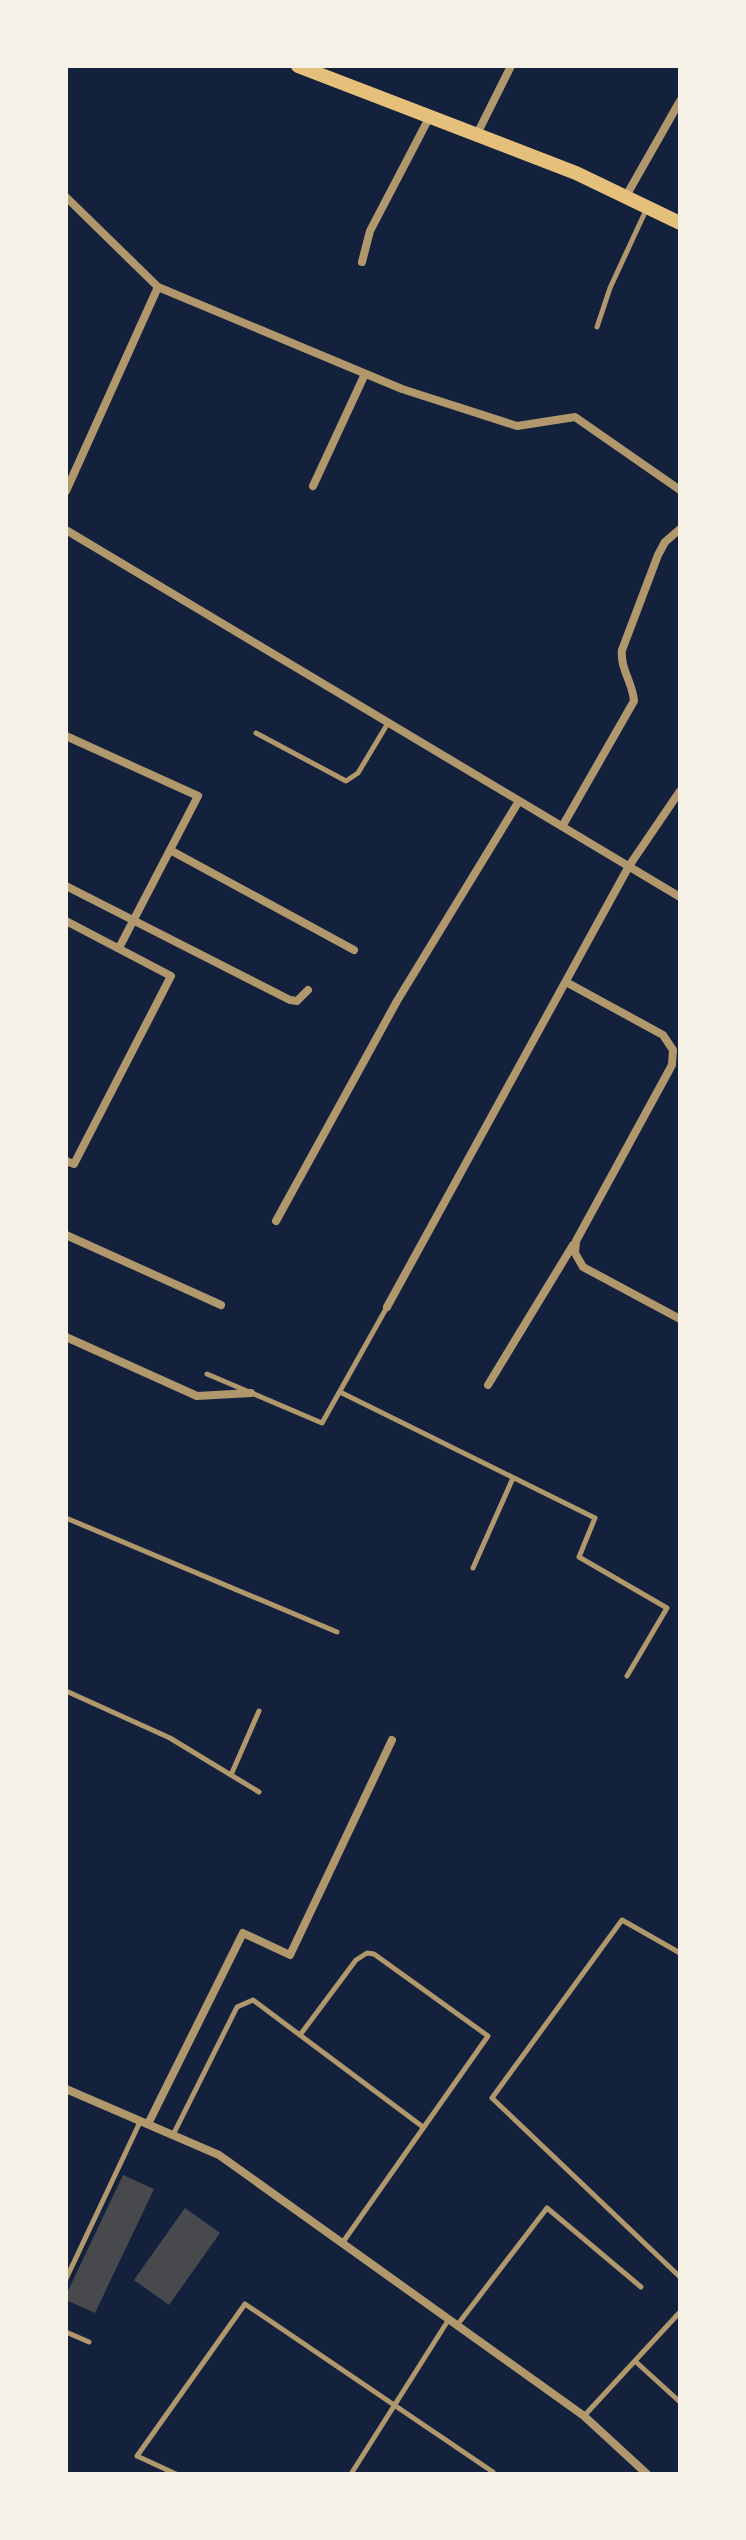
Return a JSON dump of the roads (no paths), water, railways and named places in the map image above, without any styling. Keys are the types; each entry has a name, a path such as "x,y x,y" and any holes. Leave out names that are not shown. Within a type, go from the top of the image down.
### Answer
{"main road":[{"path":"298,66 576,173 680,223"}],"street":[{"path":"477,134 511,66"},
{"path":"626,196 680,101"},
{"path":"362,262 370,231 429,118"},
{"path":"66,197 158,287 365,374 517,426 575,417 680,490"},
{"path":"66,491 158,287"},
{"path":"313,486 365,374"},
{"path":"563,825 634,701 621,662 622,650 658,555 665,542 680,529"},
{"path":"66,530 680,897"},
{"path":"66,736 198,796 119,948"},
{"path":"387,1307 629,866 680,791"},
{"path":"276,1221 397,1001 519,801"},
{"path":"170,850 354,950"},
{"path":"66,886 290,1000 297,1001 308,990"},
{"path":"66,921 171,976 74,1164 66,1161"},
{"path":"488,1385 576,1241 672,1065 673,1050 663,1035 566,982"},
{"path":"66,1235 221,1305"},
{"path":"576,1241 575,1253 583,1267 680,1319"},
{"path":"66,1337 197,1396 251,1393"},
{"path":"144,2122 243,1933 290,1955 392,1740"},
{"path":"66,2089 219,2155 584,2416 647,2474"}],"lane":[{"path":"597,327 610,288 648,207"},
{"path":"256,733 346,781 358,773 388,722"},
{"path":"207,1374 322,1423 387,1307"},
{"path":"340,1392 595,1518 579,1557 667,1608 627,1676"},
{"path":"473,1568 513,1477"},
{"path":"66,1518 337,1632"},
{"path":"66,1691 170,1738 259,1792"},
{"path":"231,1775 259,1711"},
{"path":"680,1953 622,1920 492,2098 680,2277"},
{"path":"300,2035 356,1960 367,1953 374,1954 488,2036 343,2242"},
{"path":"173,2135 237,2007 248,2000 253,2000 423,2127"},
{"path":"66,2279 144,2122"},
{"path":"351,2474 394,2405 454,2322 547,2208 641,2287"},
{"path":"176,2474 137,2456 245,2304 493,2472"},
{"path":"584,2416 680,2312"},
{"path":"66,2332 89,2342"},
{"path":"635,2361 680,2402"}]}
